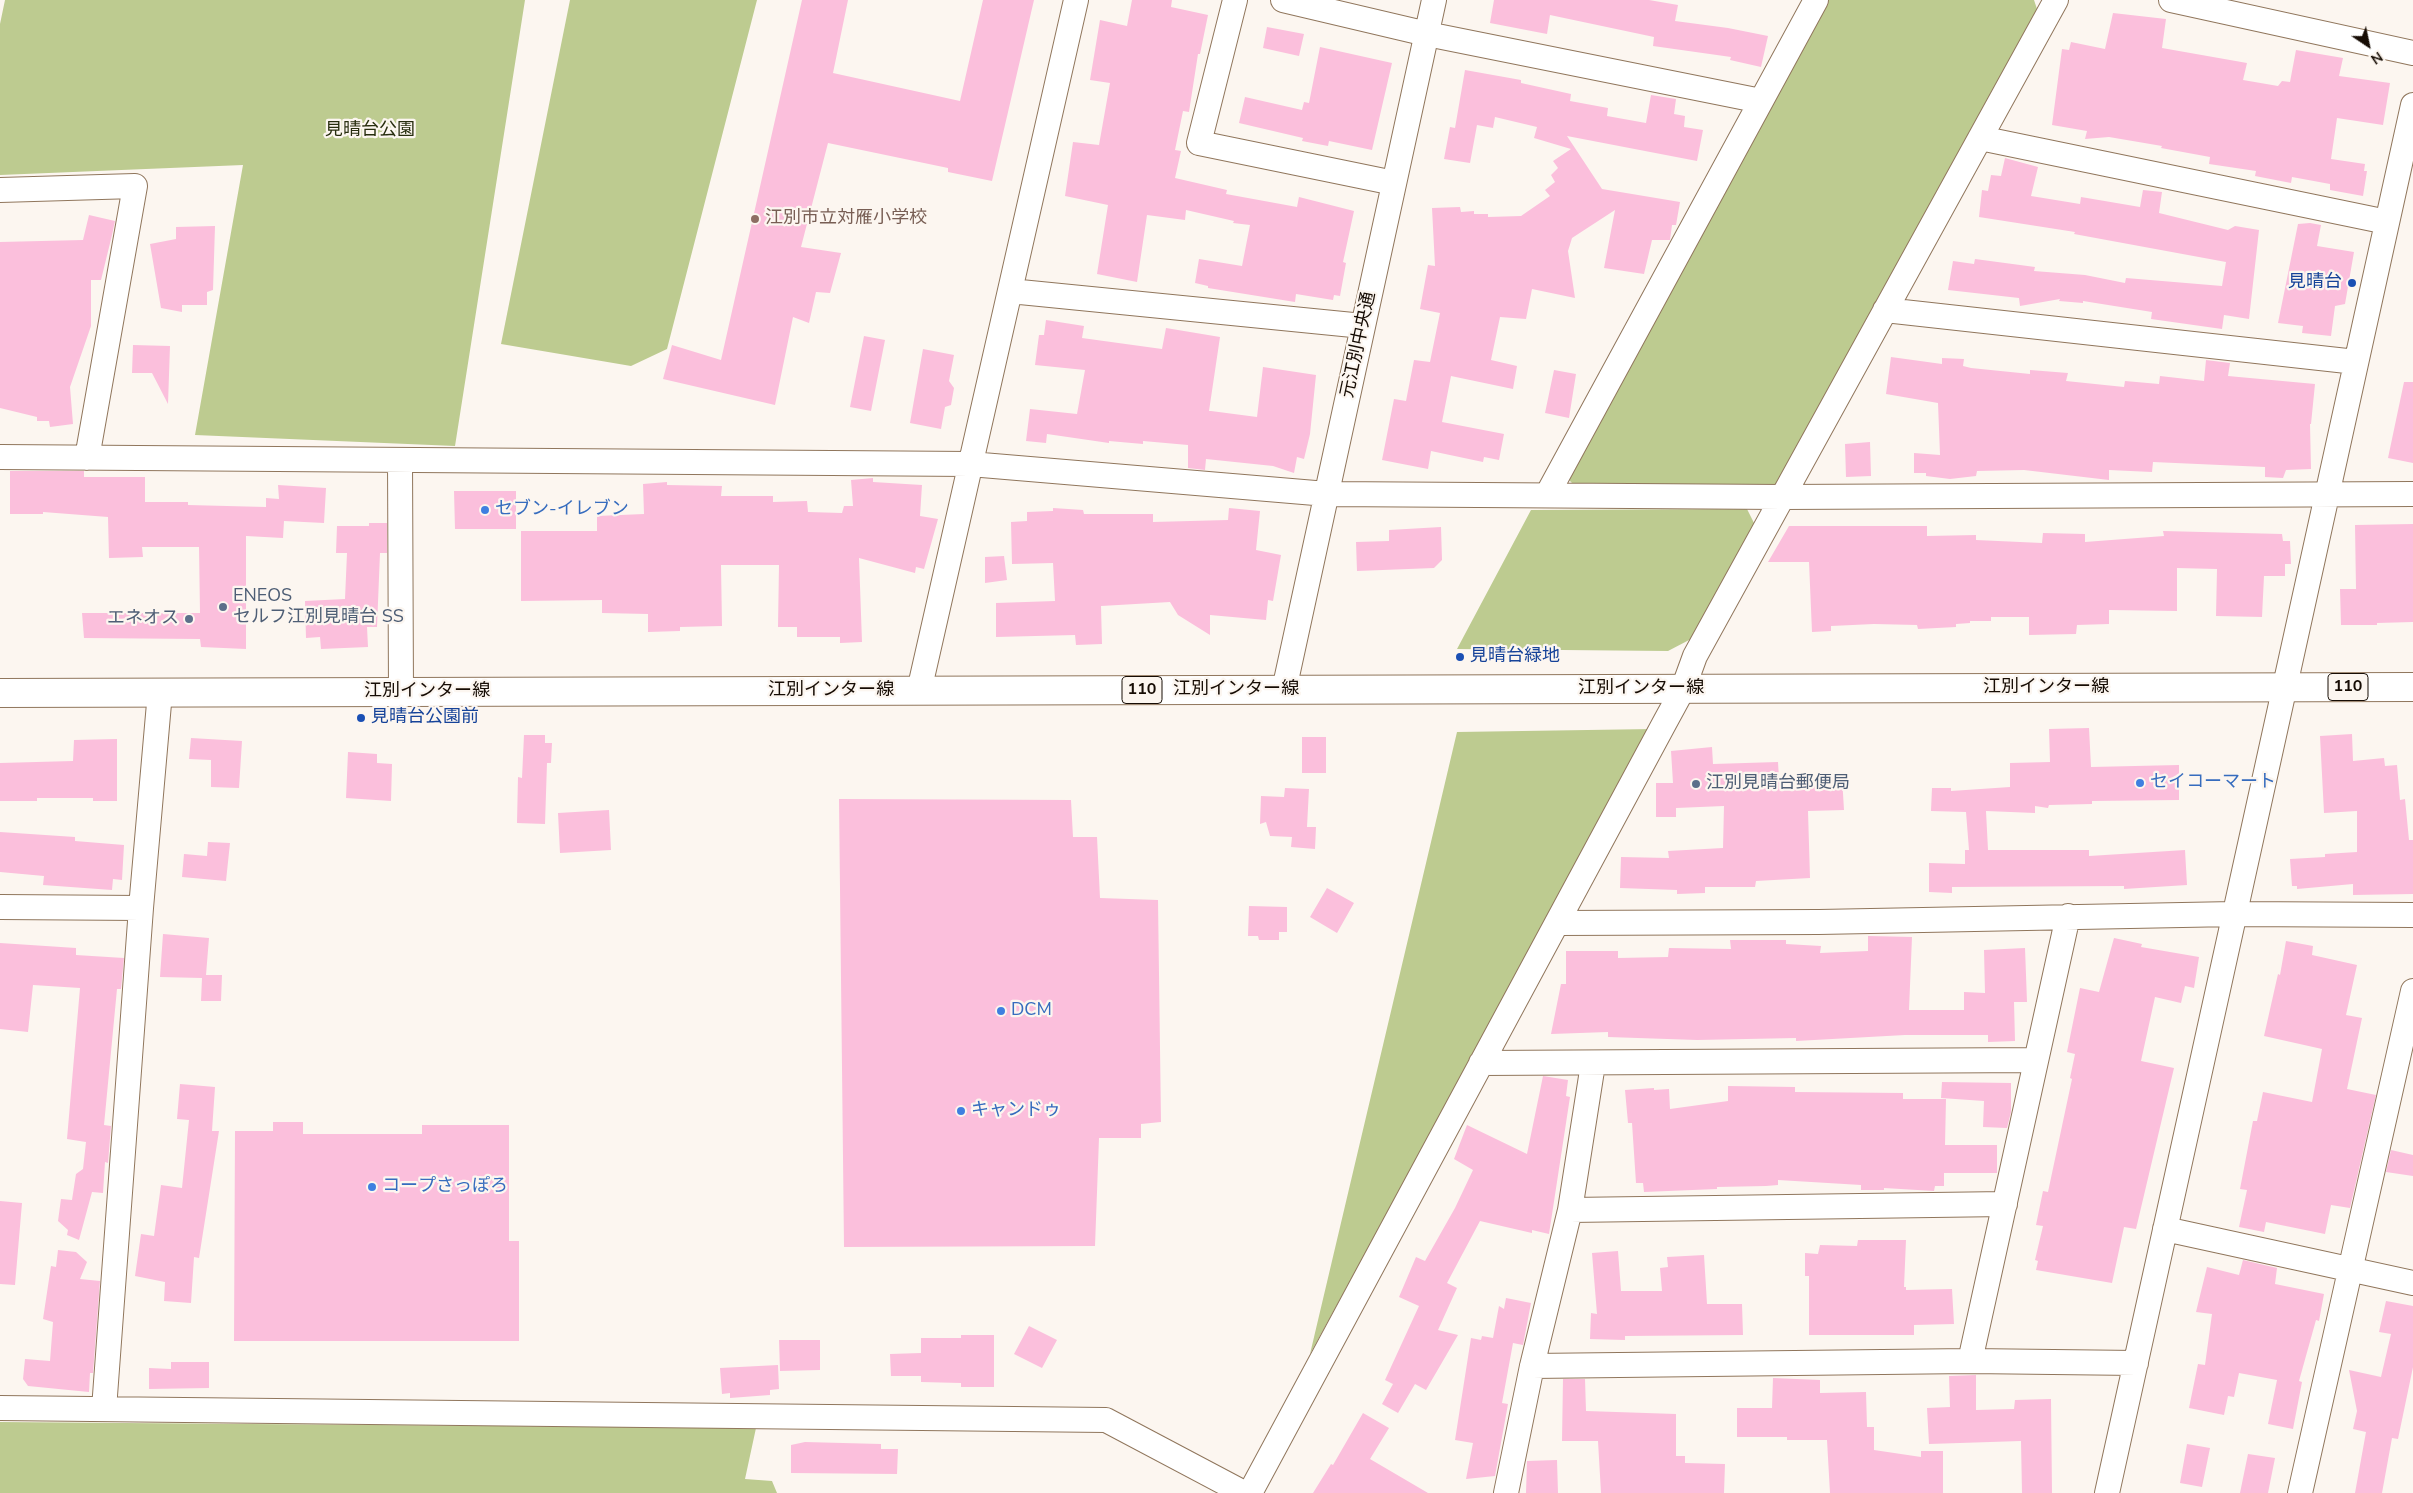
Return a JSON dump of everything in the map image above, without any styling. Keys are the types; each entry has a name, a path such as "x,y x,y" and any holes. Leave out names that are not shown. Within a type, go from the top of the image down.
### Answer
{"main road":[{"name":"江別インター線","path":"0,693 2413,687"}],"street":[{"path":"919,691 1076,0"},
{"path":"1235,0 1199,143 1394,183"},
{"path":"1283,0 1427,34 1761,101"},
{"name":"元江別中央通","path":"1284,690 1434,0"},
{"path":"1547,496 1816,0"},
{"path":"1250,1493 1682,689 1695,656 2056,0"},
{"path":"2170,0 2413,54"},
{"path":"2108,1493 2413,105"},
{"path":"1980,138 2387,222"},
{"path":"0,190 135,186 87,458"},
{"path":"1010,291 1363,326"},
{"path":"1885,310 2356,362"},
{"path":"0,457 970,464 1327,494 1782,497 2413,494"},
{"path":"400,460 401,692"},
{"path":"104,1410 160,692"},
{"path":"0,907 142,908"},
{"path":"1557,922 1819,922 2234,914 2413,915"},
{"path":"1970,1361 2068,916"},
{"path":"2300,1493 2413,991"},
{"path":"1481,1064 2036,1060"},
{"path":"1506,1493 1532,1366 1570,1210 1593,1064"},
{"path":"1570,1210 2005,1204"},
{"path":"2165,1229 2413,1283"},
{"path":"1532,1366 1970,1361 2136,1363"},
{"path":"0,1408 1106,1420 1244,1493"}],"green space":[{"name":"見晴台公園","path":"5,0 525,0 455,446 195,435 243,165 0,175 0,24"},
{"path":"570,0 757,0 667,349 631,366 501,344"},
{"path":"1827,0 2034,0 2038,12 1779,484 1576,487 1568,479"},
{"path":"1747,509 1755,525 1691,639 1668,651 1457,649 1531,510"},
{"path":"1653,729 1310,1354 1457,732"},
{"path":"0,1422 756,1428 745,1479 772,1481 777,1493 0,1493"}],"building":[{"path":"802,0 848,0 833,73 960,101 983,0 1034,0 992,181 948,172 948,168 828,143 801,247 841,253 830,293 816,292 809,323 793,317 775,405 663,379 672,345 721,360"},
{"path":"1132,0 1172,0 1171,7 1208,15 1200,54 1198,54 1189,112 1183,111 1175,150 1181,151 1175,178 1227,190 1226,194 1297,207 1299,197 1354,211 1343,262 1346,263 1340,296 1334,295 1333,300 1296,294 1295,302 1208,288 1208,286 1195,283 1199,259 1242,266 1250,225 1233,223 1234,221 1186,210 1185,220 1147,215 1137,282 1097,274 1108,205 1065,196 1073,142 1099,145 1110,83 1090,80 1100,20 1127,26"},
{"path":"1494,0 1649,0 1678,5 1675,21 1728,28 1768,36 1761,67 1730,60 1731,57 1653,46 1654,37 1550,15 1547,34 1490,23"},
{"path":"2113,13 2166,19 2162,48 2247,63 2243,80 2278,86 2282,81 2290,82 2296,50 2343,58 2339,76 2390,83 2383,125 2337,118 2331,159 2365,164 2364,171 2367,171 2363,196 2330,190 2330,184 2292,177 2291,183 2255,176 2256,171 2209,164 2210,157 2161,148 2162,146 2109,137 2085,139 2087,131 2052,125 2062,49 2069,50 2071,42 2105,49"},
{"path":"1267,27 1304,34 1299,56 1263,48"},
{"path":"1320,47 1392,63 1372,150 1329,141 1328,146 1302,141 1303,138 1239,123 1245,97 1302,110 1304,102 1309,103"},
{"path":"1465,70 1521,80 1521,83 1571,94 1570,101 1608,108 1607,116 1646,123 1651,95 1676,99 1674,114 1685,116 1684,127 1703,130 1697,161 1567,136 1602,189 1680,202 1676,225 1672,225 1670,240 1652,240 1644,274 1604,268 1615,210 1572,238 1568,251 1575,298 1532,289 1526,319 1500,317 1491,360 1517,366 1513,389 1451,376 1442,422 1504,434 1499,460 1484,457 1483,462 1431,451 1428,469 1382,460 1394,399 1406,401 1414,360 1430,362 1440,313 1420,309 1428,265 1435,266 1432,208 1460,207 1461,212 1474,211 1474,214 1488,214 1488,217 1521,216 1550,196 1545,190 1555,182 1551,175 1558,168 1553,161 1571,149 1534,138 1537,127 1495,117 1493,128 1477,125 1470,163 1444,159 1450,127 1455,128"},
{"path":"2005,158 2038,167 2031,196 2080,204 2081,197 2140,207 2143,190 2162,192 2159,213 2228,230 2235,226 2259,230 2249,319 2224,315 2222,329 2151,319 2152,312 2083,301 2083,303 2059,301 2060,299 2020,306 2019,298 1948,290 1953,261 1974,264 1975,259 2035,267 2034,271 2085,275 2125,283 2126,278 2222,286 2226,262 2074,234 2075,232 1979,217 1982,190 1988,191 1991,175 2001,176"},
{"path":"89,215 115,221 101,280 91,280 91,326 70,387 73,424 50,427 49,421 37,421 37,417 0,408 0,242 83,240"},
{"path":"2310,223 2321,225 2317,246 2354,252 2345,304 2335,306 2331,336 2302,333 2303,326 2278,323 2298,224"},
{"path":"215,226 213,290 207,292 207,305 182,305 182,312 161,308 150,244 176,239 176,227"},
{"path":"1046,320 1084,326 1082,338 1162,349 1166,328 1220,337 1209,411 1257,417 1263,367 1316,375 1310,434 1304,459 1297,457 1294,473 1273,466 1206,459 1205,470 1188,468 1188,445 1143,441 1143,444 1109,441 1109,443 1047,434 1046,443 1026,441 1030,409 1077,414 1085,370 1035,365 1039,335 1044,335"},
{"path":"864,336 885,340 871,411 850,407"},
{"path":"133,345 170,346 168,404 152,373 132,373"},
{"path":"923,349 954,355 949,381 954,388 951,405 945,407 941,429 910,423"},
{"path":"1891,357 1942,364 1942,358 1964,359 1963,366 1971,368 2030,374 2030,370 2068,373 2066,381 2124,387 2125,381 2159,384 2160,376 2204,381 2206,360 2230,363 2228,376 2315,384 2310,424 2311,469 2286,470 2283,478 2265,477 2265,467 2153,462 2152,472 2109,470 2109,480 2024,470 1977,471 1976,476 1950,479 1926,476 1926,473 1914,473 1914,453 1940,455 1938,403 1886,394"},
{"path":"1554,370 1576,374 1569,418 1545,413"},
{"path":"2404,382 2413,382 2413,463 2388,458"},
{"path":"1870,442 1871,476 1846,477 1845,444"},
{"path":"10,471 84,471 84,477 145,477 145,502 188,502 188,505 266,507 266,498 279,499 278,485 326,488 324,523 284,521 283,538 246,536 246,649 201,647 200,639 84,638 82,613 200,613 199,547 142,547 143,557 109,558 108,517 43,512 43,514 10,514"},
{"path":"873,478 873,482 922,485 920,516 938,519 924,569 916,567 915,573 859,558 862,642 840,643 840,637 797,637 797,627 778,627 779,565 721,565 722,626 680,627 680,631 648,632 648,614 602,613 602,600 521,601 521,531 597,531 597,516 644,514 643,484 667,482 667,485 722,486 721,496 773,496 773,502 807,501 808,512 842,513 844,506 853,506 851,480"},
{"path":"454,491 516,491 516,529 455,529"},
{"path":"1053,508 1083,510 1084,514 1153,514 1153,522 1228,520 1229,508 1260,511 1256,550 1281,555 1273,601 1268,600 1266,620 1210,615 1210,635 1178,615 1170,602 1101,606 1102,644 1076,645 1075,635 996,637 996,603 1055,601 1053,563 1012,564 1011,522 1027,521 1027,512 1053,511"},
{"path":"369,523 387,523 387,553 380,553 377,627 367,627 368,647 321,649 320,637 306,638 305,601 345,599 347,553 336,553 337,526 369,526"},
{"path":"2413,524 2413,622 2341,625 2340,589 2356,589 2355,525"},
{"path":"1789,526 1927,526 1927,536 1976,535 1976,540 2042,543 2043,533 2085,534 2085,542 2164,536 2163,531 2282,534 2283,541 2290,541 2291,564 2285,564 2285,576 2264,576 2262,617 2216,616 2217,569 2177,568 2177,611 2109,610 2109,624 2077,625 2076,634 2029,635 2029,617 1991,617 1991,621 1970,621 1970,623 1956,624 1956,627 1918,629 1917,625 1874,624 1831,626 1831,631 1812,632 1809,562 1768,562"},
{"path":"1441,527 1442,560 1434,568 1357,571 1356,542 1389,541 1389,530"},
{"path":"1004,556 1007,580 985,583 985,557"},
{"path":"2089,728 2091,767 2179,765 2179,800 2092,801 2092,804 2049,805 2048,808 2035,806 2035,813 1986,811 1988,850 2089,850 2089,856 2185,850 2187,885 2124,889 2124,886 1952,887 1952,893 1929,892 1929,863 1965,864 1965,850 1969,850 1966,812 1931,811 1932,788 1951,788 1951,791 2010,787 2010,763 2050,762 2049,729"},
{"path":"2352,734 2353,761 2384,758 2385,766 2397,765 2400,800 2405,799 2409,840 2413,840 2413,894 2353,895 2353,884 2297,889 2297,886 2292,886 2290,859 2325,857 2325,854 2357,852 2357,811 2324,813 2320,736"},
{"path":"524,735 545,735 545,743 552,743 551,763 547,763 545,824 517,823 518,777 522,778"},
{"path":"1302,737 1326,737 1326,773 1302,773"},
{"path":"191,738 242,741 239,788 211,787 211,760 189,759"},
{"path":"117,739 117,801 93,801 93,798 37,798 37,801 0,801 0,763 73,761 74,740"},
{"path":"1712,747 1713,764 1778,762 1779,779 1842,777 1844,810 1808,811 1810,878 1756,881 1755,887 1705,887 1705,893 1677,894 1677,890 1620,888 1621,857 1669,858 1668,851 1723,848 1724,806 1676,808 1676,817 1656,817 1656,783 1673,783 1671,751"},
{"path":"348,752 377,754 377,763 392,764 391,801 346,798"},
{"path":"1285,788 1309,789 1307,827 1316,827 1315,849 1291,847 1292,837 1270,836 1266,822 1260,824 1261,796 1284,797"},
{"name":"DCM","path":"839,799 1071,800 1073,837 1097,837 1100,898 1158,900 1161,1122 1141,1124 1141,1138 1099,1138 1095,1246 844,1247"},
{"path":"609,810 611,850 560,853 558,813"},
{"path":"0,832 75,837 75,841 124,845 122,880 113,879 112,890 43,885 44,876 0,872"},
{"path":"208,842 230,843 226,881 182,877 184,854 207,856"},
{"path":"1327,888 1354,903 1337,933 1310,917"},
{"path":"1249,906 1287,907 1287,932 1279,932 1279,940 1259,940 1258,936 1248,936"},
{"path":"163,934 209,938 206,975 222,975 221,1001 201,1001 202,978 160,977"},
{"path":"1868,936 1912,937 1909,1010 1964,1010 1964,992 1985,993 1984,950 2025,948 2027,1002 2014,1002 2015,1041 1988,1042 1988,1035 1905,1035 1796,1041 1796,1038 1697,1040 1608,1037 1608,1032 1551,1034 1561,984 1566,984 1566,951 1618,951 1618,958 1668,957 1669,948 1731,949 1730,940 1786,940 1786,944 1821,946 1820,953 1868,951"},
{"path":"2114,938 2142,944 2141,947 2199,957 2194,988 2185,986 2181,1003 2155,997 2141,1061 2174,1068 2136,1229 2124,1227 2112,1283 2036,1270 2038,1261 2035,1260 2043,1226 2036,1225 2043,1191 2048,1192 2072,1079 2070,1078 2075,1054 2067,1052 2080,988 2099,992"},
{"path":"2286,941 2313,946 2312,955 2357,965 2346,1015 2362,1018 2347,1089 2376,1095 2350,1208 2331,1205 2325,1234 2266,1222 2264,1232 2239,1227 2247,1190 2240,1189 2253,1121 2257,1121 2263,1092 2312,1102 2322,1049 2264,1036 2278,974 2280,975"},
{"path":"0,943 76,948 76,955 124,958 121,989 117,989 104,1125 111,1126 108,1163 105,1162 103,1193 92,1192 79,1240 67,1235 68,1230 58,1221 61,1199 72,1200 76,1174 83,1169 86,1142 67,1139 80,988 33,985 28,1032 0,1029"},
{"path":"1543,1076 1568,1080 1566,1096 1570,1097 1549,1234 1532,1230 1532,1233 1480,1221 1447,1283 1457,1288 1438,1330 1458,1335 1426,1390 1415,1384 1398,1413 1382,1404 1393,1384 1385,1380 1419,1306 1399,1297 1416,1257 1425,1261 1455,1208 1473,1170 1454,1159 1467,1125 1527,1154"},
{"path":"1942,1082 2011,1083 2011,1112 2007,1128 1983,1127 1984,1101 1941,1098"},
{"path":"180,1084 215,1087 212,1131 219,1131 199,1258 194,1257 191,1303 164,1301 165,1282 135,1276 141,1234 154,1236 161,1185 182,1188 189,1120 177,1119"},
{"path":"1728,1086 1795,1087 1795,1092 1903,1093 1903,1099 1946,1099 1945,1145 1997,1145 1997,1173 1944,1173 1944,1186 1935,1186 1934,1191 1884,1188 1884,1190 1861,1190 1861,1185 1778,1180 1778,1185 1644,1192 1643,1183 1636,1183 1632,1123 1628,1123 1625,1090 1669,1089 1670,1109 1728,1101"},
{"name":"コープさっぽろ","path":"273,1122 303,1122 303,1134 422,1134 422,1125 509,1125 509,1241 519,1241 519,1341 234,1341 235,1131 273,1131"},
{"path":"2391,1150 2413,1155 2413,1176 2386,1172"},
{"path":"0,1201 22,1203 15,1285 0,1284"},
{"path":"1858,1240 1906,1240 1904,1287 1906,1287 1906,1290 1952,1289 1954,1324 1914,1325 1914,1335 1809,1335 1809,1276 1805,1276 1805,1253 1818,1254 1820,1245 1857,1246"},
{"path":"58,1250 76,1252 87,1262 80,1279 100,1281 93,1373 90,1373 89,1392 28,1386 23,1379 25,1359 50,1361 53,1322 43,1319 51,1266 56,1267"},
{"path":"1618,1251 1621,1291 1662,1291 1660,1268 1668,1267 1667,1257 1704,1255 1707,1304 1742,1304 1743,1335 1625,1336 1625,1340 1590,1339 1591,1313 1597,1314 1592,1253"},
{"path":"2243,1260 2277,1268 2275,1284 2324,1294 2319,1321 2316,1320 2299,1381 2302,1382 2293,1429 2268,1424 2277,1380 2239,1373 2234,1397 2228,1396 2224,1415 2189,1408 2198,1364 2205,1365 2212,1314 2196,1312 2207,1267 2239,1275"},
{"path":"1506,1298 1531,1303 1523,1345 1513,1343 1502,1403 1508,1404 1495,1476 1466,1479 1473,1443 1455,1440 1471,1338 1481,1340 1482,1336 1493,1338 1499,1306 1504,1309"},
{"path":"2386,1301 2413,1306 2413,1367 2398,1439 2392,1438 2382,1493 2355,1493 2366,1432 2353,1429 2357,1411 2349,1370 2381,1377 2391,1334 2379,1332"},
{"path":"1029,1326 1057,1340 1042,1368 1014,1354"},
{"path":"961,1335 994,1335 994,1387 961,1387 961,1383 921,1382 921,1376 891,1376 890,1354 921,1353 921,1338 961,1338"},
{"path":"779,1340 820,1340 820,1370 780,1371"},
{"path":"171,1362 209,1362 209,1388 149,1389 149,1368 171,1369"},
{"path":"778,1365 779,1389 770,1390 770,1395 730,1398 730,1393 722,1394 720,1368"},
{"path":"1976,1375 1976,1410 2014,1409 2015,1400 2051,1399 2052,1493 2022,1493 2021,1441 1929,1444 1927,1408 1950,1407 1949,1376"},
{"path":"1773,1378 1820,1380 1820,1393 1866,1392 1867,1427 1874,1427 1874,1450 1921,1457 1921,1451 1943,1451 1943,1493 1830,1493 1827,1440 1787,1440 1787,1437 1737,1437 1737,1408 1772,1408"},
{"path":"1563,1379 1585,1379 1586,1411 1676,1414 1676,1456 1685,1456 1685,1463 1725,1464 1724,1493 1601,1493 1598,1441 1562,1441"},
{"path":"1363,1413 1389,1428 1370,1459 1428,1493 1313,1493 1331,1464 1333,1465"},
{"path":"805,1442 881,1444 881,1449 898,1449 897,1474 791,1473 791,1445"},
{"path":"2187,1444 2210,1448 2202,1487 2180,1483"},
{"path":"2248,1454 2275,1458 2268,1493 2240,1493"},
{"path":"1557,1460 1558,1493 1526,1493 1527,1461"}],"place":[{"name":"江別市立対雁小学校","path":"755,219"},
{"name":"見晴台","path":"2352,283"},
{"name":"セブン-イレブン","path":"485,510"},
{"name":"ENEOS セルフ江別見晴台 SS","path":"223,607"},
{"name":"エネオス","path":"189,619"},
{"name":"見晴台緑地","path":"1460,657"},
{"name":"見晴台公園前","path":"361,718"},
{"name":"セイコーマート","path":"2140,783"},
{"name":"江別見晴台郵便局","path":"1696,784"},
{"name":"DCM","path":"1001,1011"},
{"name":"キャンドゥ","path":"961,1111"},
{"name":"コープさっぽろ","path":"372,1187"}]}
